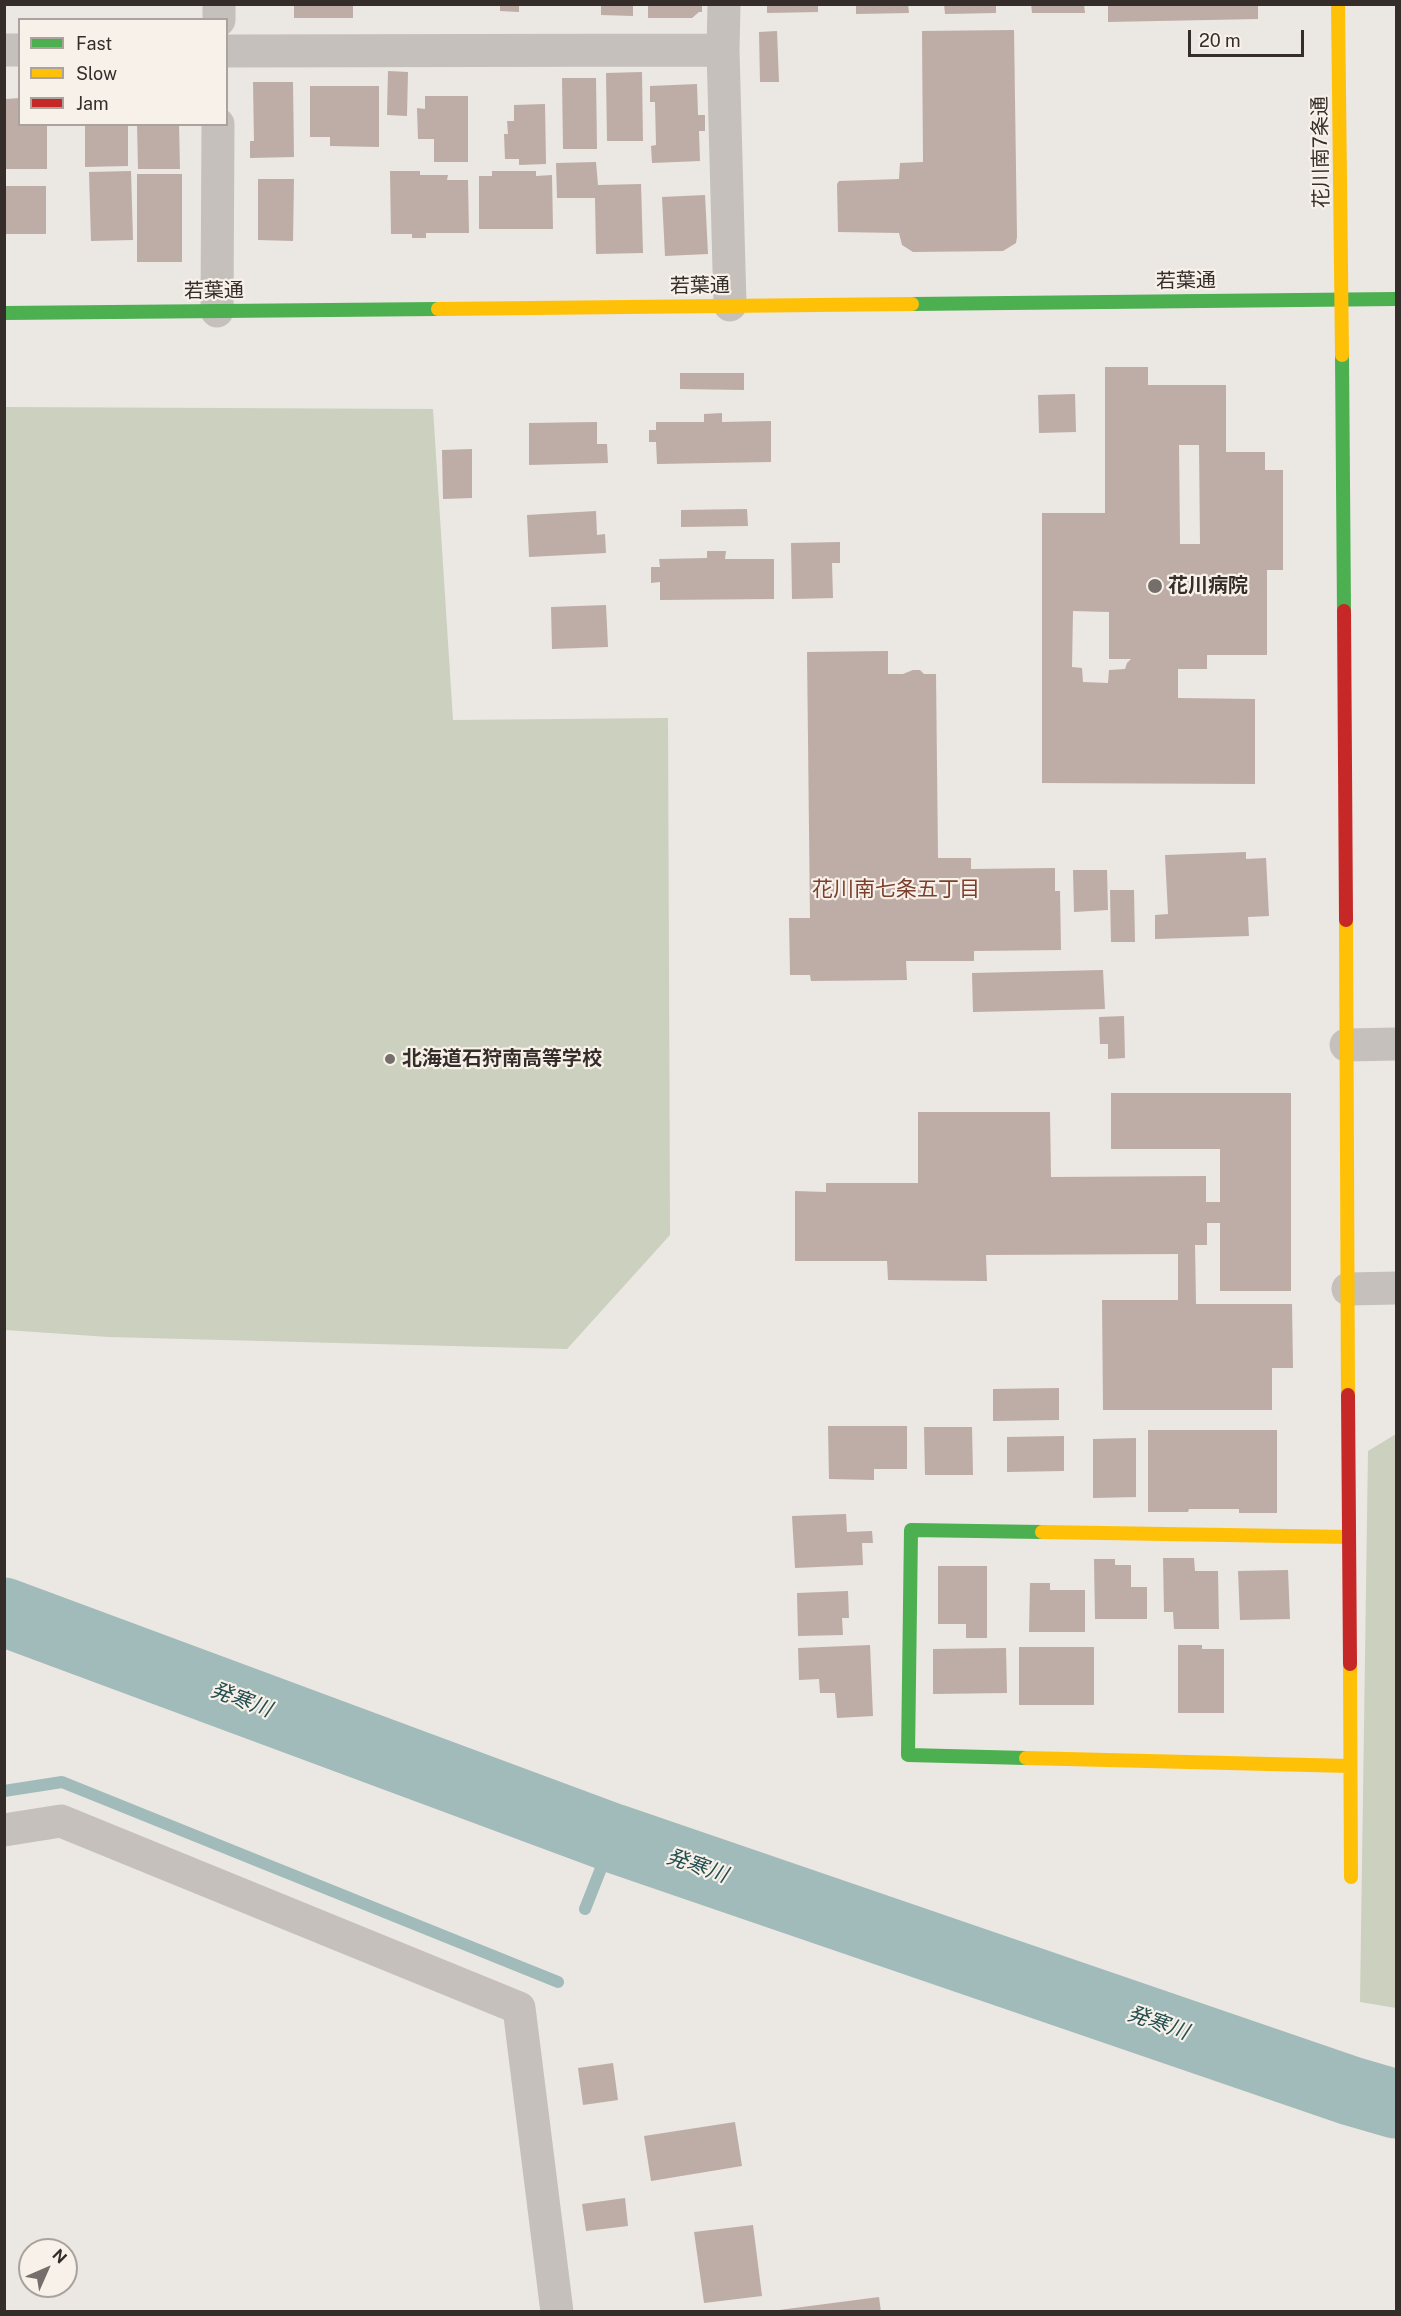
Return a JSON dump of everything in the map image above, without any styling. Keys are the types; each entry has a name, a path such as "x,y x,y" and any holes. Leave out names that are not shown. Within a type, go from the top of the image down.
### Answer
{"street":[{"path":"724,4 723,50 730,305"},
{"name":"花川南7条通","path":"1338,4 1342,299 1351,1877"},
{"path":"228,51 723,50"},
{"path":"217,311 218,126"},
{"name":"若葉通","path":"4,313 1396,299"},
{"path":"1346,1045 1396,1044"},
{"path":"1348,1288 1396,1288"},
{"path":"1349,1537 911,1530 908,1755 1350,1766"},
{"path":"4,1830 61,1821 519,2008 557,2312"}],"green space":[{"name":"北海道石狩南高等学校","path":"5,407 433,409 453,720 668,718 670,1235 567,1349 109,1337 5,1330"},
{"path":"1396,1434 1396,2008 1360,2002 1368,1451"}],"building":[{"path":"294,4 353,4 353,18 294,18"},
{"path":"500,4 519,4 519,12 500,11"},
{"path":"601,4 633,4 633,16 601,15"},
{"path":"648,4 702,4 702,12 692,18 648,18"},
{"path":"767,4 818,4 818,12 767,13"},
{"path":"856,4 908,4 909,13 856,14"},
{"path":"944,4 996,4 996,13 945,14"},
{"path":"1031,4 1084,4 1085,13 1032,13"},
{"path":"1108,4 1258,4 1258,19 1108,22"},
{"path":"1014,30 1016,243 1003,251 913,252 902,245 899,233 838,232 837,184 839,181 899,179 900,163 923,162 922,31"},
{"path":"777,31 779,82 760,82 759,32"},
{"path":"388,71 408,72 407,116 387,115"},
{"path":"642,72 643,141 607,141 606,73"},
{"path":"562,78 596,78 597,149 563,149"},
{"path":"253,82 293,82 294,157 250,158 250,141 254,141"},
{"path":"697,84 698,115 705,115 705,131 699,131 700,161 652,163 651,146 656,145 655,102 650,102 650,86"},
{"path":"310,86 379,86 379,147 330,146 330,137 310,137"},
{"path":"425,96 468,96 468,162 434,162 434,139 418,139 417,108 425,109"},
{"path":"18,98 18,126 47,126 47,169 6,169 6,99"},
{"path":"545,104 546,164 519,165 519,159 505,159 504,134 508,134 507,121 514,121 514,105"},
{"path":"85,126 128,126 128,166 85,167"},
{"path":"137,126 179,126 180,169 138,169"},
{"path":"596,162 598,185 641,184 643,253 596,254 595,198 557,198 556,163"},
{"path":"131,171 133,240 91,241 89,172"},
{"path":"390,171 420,171 420,175 448,175 447,180 468,180 469,233 426,233 426,238 412,238 412,234 391,234"},
{"path":"492,171 536,171 536,176 552,175 553,229 479,229 479,176 492,176"},
{"path":"137,174 182,174 182,262 137,262"},
{"path":"258,179 294,179 293,241 258,240"},
{"path":"4,186 46,186 46,234 4,234"},
{"path":"705,195 708,254 665,256 662,197"},
{"path":"1105,367 1148,367 1148,385 1226,385 1226,452 1265,452 1265,470 1283,470 1283,570 1267,570 1267,655 1207,655 1207,669 1178,669 1178,698 1255,699 1255,784 1042,783 1042,513 1105,513","holes":["1179,445 1199,445 1200,544 1180,544","1073,611 1109,612 1109,659 1131,659 1125,669 1109,670 1108,683 1083,682 1082,668 1072,667"]},
{"path":"680,373 744,373 744,390 680,389"},
{"path":"1075,394 1076,432 1039,433 1038,395"},
{"path":"722,413 722,422 771,421 771,462 657,464 656,442 649,442 649,430 656,430 656,422 704,422 704,414"},
{"path":"597,422 597,444 607,444 608,463 529,465 529,423"},
{"path":"472,449 472,498 443,499 442,450"},
{"path":"747,509 748,526 681,527 681,510"},
{"path":"596,511 597,535 605,534 606,553 529,557 527,515"},
{"path":"840,542 840,563 832,563 833,598 792,599 791,543"},
{"path":"707,551 726,551 725,559 774,559 774,599 660,600 660,582 651,583 651,567 660,567 659,559 707,558"},
{"path":"606,605 608,647 552,649 551,607"},
{"path":"888,651 888,674 903,674 920,670 924,674 936,674 938,858 971,858 971,869 1055,868 1055,891 1060,891 1061,950 974,951 974,961 906,961 907,980 811,981 810,975 790,975 789,918 810,918 807,652"},
{"path":"1246,852 1246,859 1266,858 1269,916 1248,917 1249,936 1155,939 1155,915 1168,914 1165,855"},
{"path":"1073,870 1107,870 1108,910 1074,912"},
{"path":"1110,890 1134,890 1135,942 1111,942"},
{"path":"1103,970 1105,1009 973,1012 972,973"},
{"path":"1124,1016 1125,1058 1108,1059 1108,1044 1100,1044 1099,1017"},
{"path":"1111,1093 1291,1093 1291,1291 1220,1291 1220,1223 1207,1223 1207,1245 1195,1245 1196,1304 1292,1304 1293,1368 1272,1368 1272,1410 1103,1410 1102,1300 1178,1300 1178,1254 986,1255 987,1281 888,1280 887,1261 795,1261 795,1191 826,1192 826,1183 918,1183 918,1112 1050,1112 1051,1177 1206,1176 1206,1202 1220,1202 1220,1149 1111,1149"},
{"path":"1059,1388 1059,1420 993,1421 993,1389"},
{"path":"828,1426 907,1426 907,1469 874,1469 874,1480 829,1479"},
{"path":"924,1427 972,1427 973,1475 925,1475"},
{"path":"1148,1430 1277,1430 1277,1513 1239,1513 1239,1509 1148,1512"},
{"path":"1064,1436 1064,1471 1007,1472 1007,1437"},
{"path":"1136,1438 1136,1497 1093,1498 1093,1439"},
{"path":"846,1514 847,1532 872,1531 873,1543 862,1543 863,1565 795,1568 792,1516"},
{"path":"1163,1558 1194,1558 1195,1571 1218,1571 1219,1629 1174,1629 1173,1612 1164,1612"},
{"path":"1094,1559 1115,1559 1115,1565 1131,1565 1131,1587 1147,1587 1147,1619 1095,1619"},
{"path":"938,1566 987,1566 987,1638 966,1638 966,1624 938,1624"},
{"path":"1288,1570 1290,1619 1240,1620 1238,1571"},
{"path":"1030,1583 1050,1583 1050,1590 1085,1590 1085,1632 1029,1632"},
{"path":"848,1591 849,1618 842,1618 843,1635 798,1636 797,1593"},
{"path":"870,1645 873,1716 837,1718 835,1693 820,1693 819,1679 799,1680 798,1648"},
{"path":"1178,1645 1202,1645 1202,1649 1224,1649 1224,1713 1178,1713"},
{"path":"1019,1647 1094,1647 1094,1705 1019,1705"},
{"path":"1006,1648 1007,1693 933,1694 933,1649"},
{"path":"613,2063 618,2100 583,2105 578,2068"},
{"path":"735,2122 742,2166 651,2181 644,2136"},
{"path":"625,2198 628,2226 586,2231 582,2204"},
{"path":"753,2225 762,2296 704,2303 694,2232"},
{"path":"879,2297 881,2312 779,2312 779,2310"}],"waterway":[{"name":"発寒川","path":"4,1612 613,1838 1351,2091 1396,2104"},
{"path":"4,1791 62,1782 558,1982"},
{"path":"585,1909 613,1838"}],"traffic: fast":[{"path":"912,304 1396,299"},
{"path":"4,313 438,309"},
{"path":"1342,355 1344,611"},
{"path":"1026,1758 908,1755 911,1530 1042,1532"}],"traffic: slow":[{"path":"1338,4 1342,355"},
{"path":"438,309 912,304"},
{"path":"1346,920 1348,1395"},
{"path":"1042,1532 1349,1537"},
{"path":"1350,1664 1351,1877"},
{"path":"1026,1758 1350,1766"}],"traffic: jam":[{"path":"1344,611 1346,920"},
{"path":"1348,1395 1350,1664"}],"place":[{"name":"花川病院","path":"1155,586"},
{"name":"北海道石狩南高等学校","path":"390,1059"}],"district":[{"name":"花川南七条五丁目","path":"896,890"}]}
